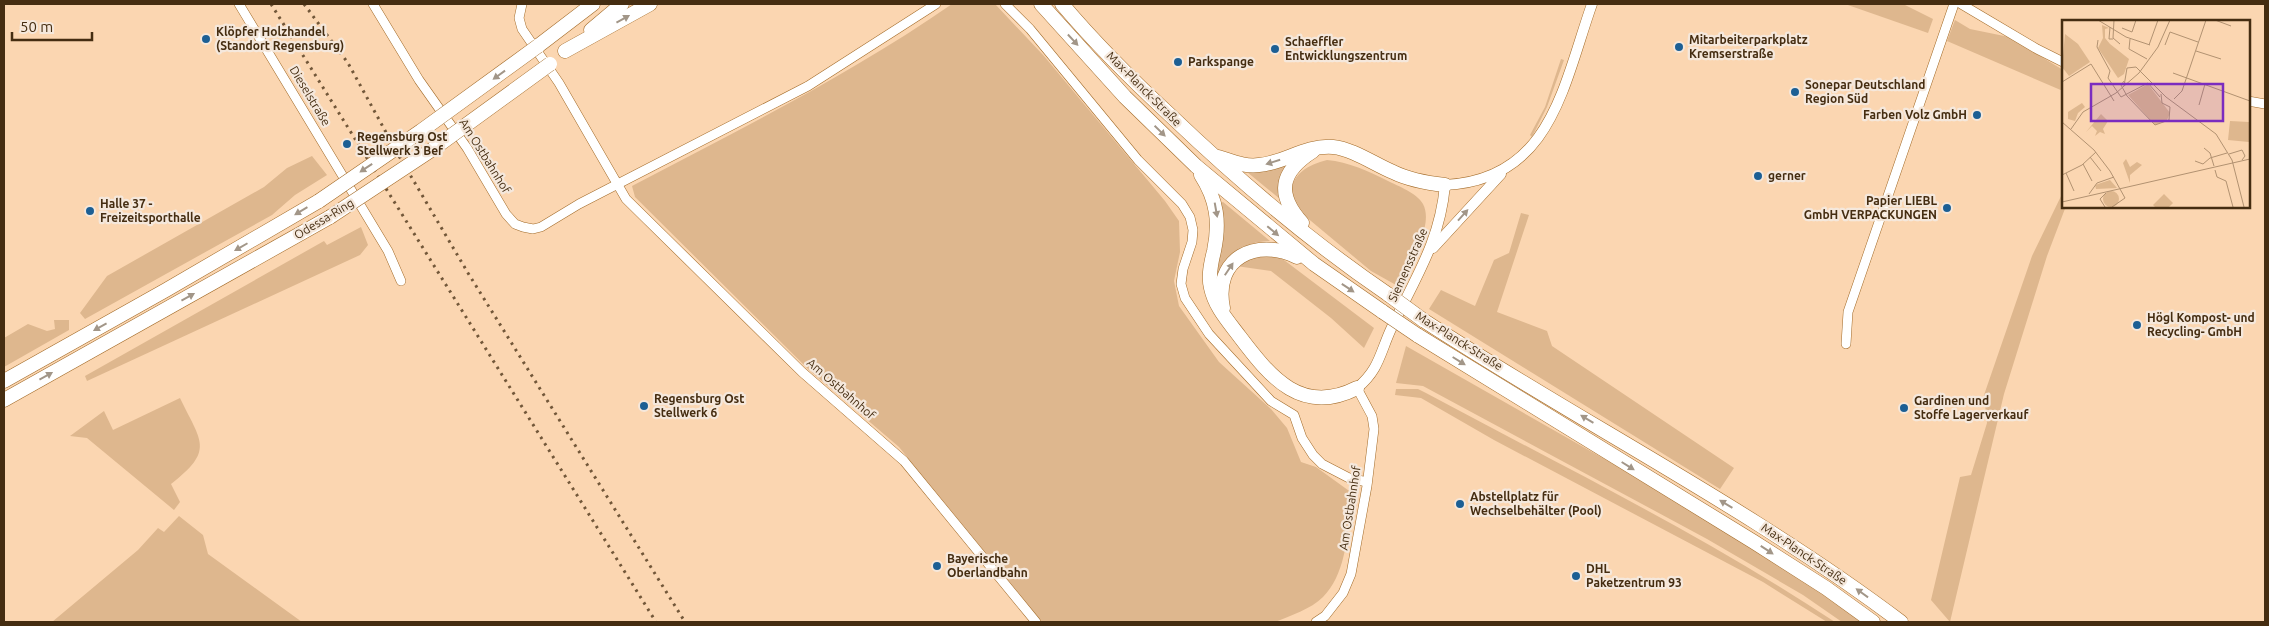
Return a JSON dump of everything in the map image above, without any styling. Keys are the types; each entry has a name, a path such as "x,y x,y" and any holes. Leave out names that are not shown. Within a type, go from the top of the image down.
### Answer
{"highway":[{"path":"552,36 583,4"},
{"name":"Odessa-Ring","path":"4,381 319,201 422,130 593,4"},
{"name":"Odessa-Ring","path":"4,400 330,217 433,149 550,64 622,4"},
{"path":"565,51 650,4"},
{"name":"Max-Planck-Straße","path":"1041,4 1125,97 1196,166 1314,264 1417,335 1754,542 1826,588 1873,622"},
{"name":"Max-Planck-Straße","path":"1062,4 1134,81 1210,154 1326,249 1424,320 1762,526 1839,577 1901,622"},
{"path":"1320,147 1301,159 1289,172 1285,188 1286,199 1291,210 1326,249"},
{"path":"1210,154 1242,165 1259,165 1276,162 1307,149 1334,147 1394,173 1430,184 1445,185"},
{"path":"1196,166 1209,187 1216,208 1217,234 1210,270 1210,286 1214,301 1224,316 1269,373 1289,389 1308,396 1333,397 1357,388"},
{"path":"1224,316 1221,299 1224,276 1231,264 1243,254 1256,249 1270,248 1290,253 1314,264"}],"street":[{"name":"Dieselstraße","path":"239,4 388,251 401,281"},
{"name":"Am Ostbahnhof","path":"373,4 419,80 468,148 506,214 515,224 533,229 541,227 579,204 808,86 936,4"},
{"name":"Am Ostbahnhof","path":"522,4 519,18 522,29 559,83 626,199 802,372 904,461 1036,622"},
{"path":"1005,4 1030,29 1138,160 1182,204 1190,217 1193,230 1192,242 1183,269 1181,284 1185,298 1209,334 1271,401 1294,415 1302,438 1313,455 1322,464 1349,478 1367,482"},
{"path":"1430,251 1507,168 1524,155 1539,139 1555,112 1592,4"},
{"path":"1846,344 1848,312 1954,4"},
{"path":"1961,4 2037,49 2062,62"},
{"path":"2249,101 2265,104"},
{"path":"1445,185 1476,182 1507,168"},
{"name":"Siemensstraße","path":"1357,388 1368,379 1377,367 1391,330 1430,251 1443,210 1445,185"},
{"name":"Am Ostbahnhof","path":"1316,622 1325,616 1343,593 1351,574 1374,429 1372,416 1357,388"}],"shaded area":[{"path":"952,4 995,4 1044,56 1165,201 1179,221 1180,252 1174,281 1179,306 1219,362 1271,409 1287,428 1301,462 1316,467 1352,493 1348,534 1338,575 1323,597 1313,605 1275,622 1042,622 899,447 809,370 635,197 632,186 755,122 835,77 914,30"},
{"path":"1845,4 1903,4 1933,19 1928,33"},
{"path":"1955,20 1970,29 2009,37 2062,69 2062,91 1947,41"},
{"path":"1561,59 1564,60 1547,107 1532,137 1530,135 1545,107"},
{"path":"312,156 327,175 295,195 272,215 85,319 80,313 107,276 264,187 287,168"},
{"path":"1292,158 1280,199 1247,172 1248,170"},
{"path":"1327,160 1351,165 1373,174 1412,193 1423,204 1426,213 1423,234 1413,257 1396,285 1371,271 1299,211 1292,192 1296,178 1309,167"},
{"path":"2062,194 2062,208 2065,208 2047,256 2004,394 1950,622 1931,600 1960,477 1971,475 1987,423 1984,395 2032,256"},
{"path":"1223,202 1270,241 1250,244 1243,248 1232,259 1219,283 1216,281 1216,273 1223,216 1221,203"},
{"path":"1521,213 1529,215 1497,312 1547,331 1552,346 1734,468 1720,489 1429,309 1441,290 1475,306 1494,260 1509,253"},
{"path":"361,227 368,245 360,255 87,381 85,376 324,241 327,245"},
{"path":"1272,255 1284,260 1374,328 1364,348 1331,318 1271,271 1236,266 1244,258"},
{"path":"54,320 69,320 69,330 4,367 4,338 28,324 47,331 55,329"},
{"path":"1406,346 1615,465 1823,593 1862,622 1842,622 1803,595 1707,539 1423,386 1396,383"},
{"path":"1396,389 1418,389 1582,475 1736,560 1835,622 1827,622 1763,582 1494,440 1421,398 1395,395"},
{"path":"180,398 194,425 200,445 199,453 194,462 171,484 180,502 174,510 87,438 70,436 104,411 113,430"},
{"path":"179,516 203,535 208,554 302,622 52,622 138,550 158,528 164,532"}],"railway":[{"path":"271,4 656,622"},
{"path":"304,4 348,63 399,156 468,273 685,622"}],"place":[{"name":"Klöpfer Holzhandel (Standort Regensburg)","path":"206,39"},
{"name":"Mitarbeiterparkplatz Kremserstraße","path":"1679,47"},
{"name":"Schaeffler Entwicklungszentrum","path":"1275,49"},
{"name":"Parkspange","path":"1178,62"},
{"name":"Sonepar Deutschland Region Süd","path":"1795,92"},
{"name":"Farben Volz GmbH","path":"1977,115"},
{"name":"Regensburg Ost Stellwerk 3 Bef","path":"347,144"},
{"name":"gerner","path":"1758,176"},
{"name":"Papier LIEBL GmbH VERPACKUNGEN","path":"1947,208"},
{"name":"Halle 37 - Freizeitsporthalle","path":"90,211"},
{"name":"Högl Kompost- und Recycling- GmbH","path":"2137,325"},
{"name":"Regensburg Ost Stellwerk 6","path":"644,406"},
{"name":"Gardinen und Stoffe Lagerverkauf","path":"1904,408"},
{"name":"Abstellplatz für Wechselbehälter (Pool)","path":"1460,504"},
{"name":"Bayerische Oberlandbahn","path":"937,566"},
{"name":"DHL Paketzentrum 93","path":"1576,576"}]}
